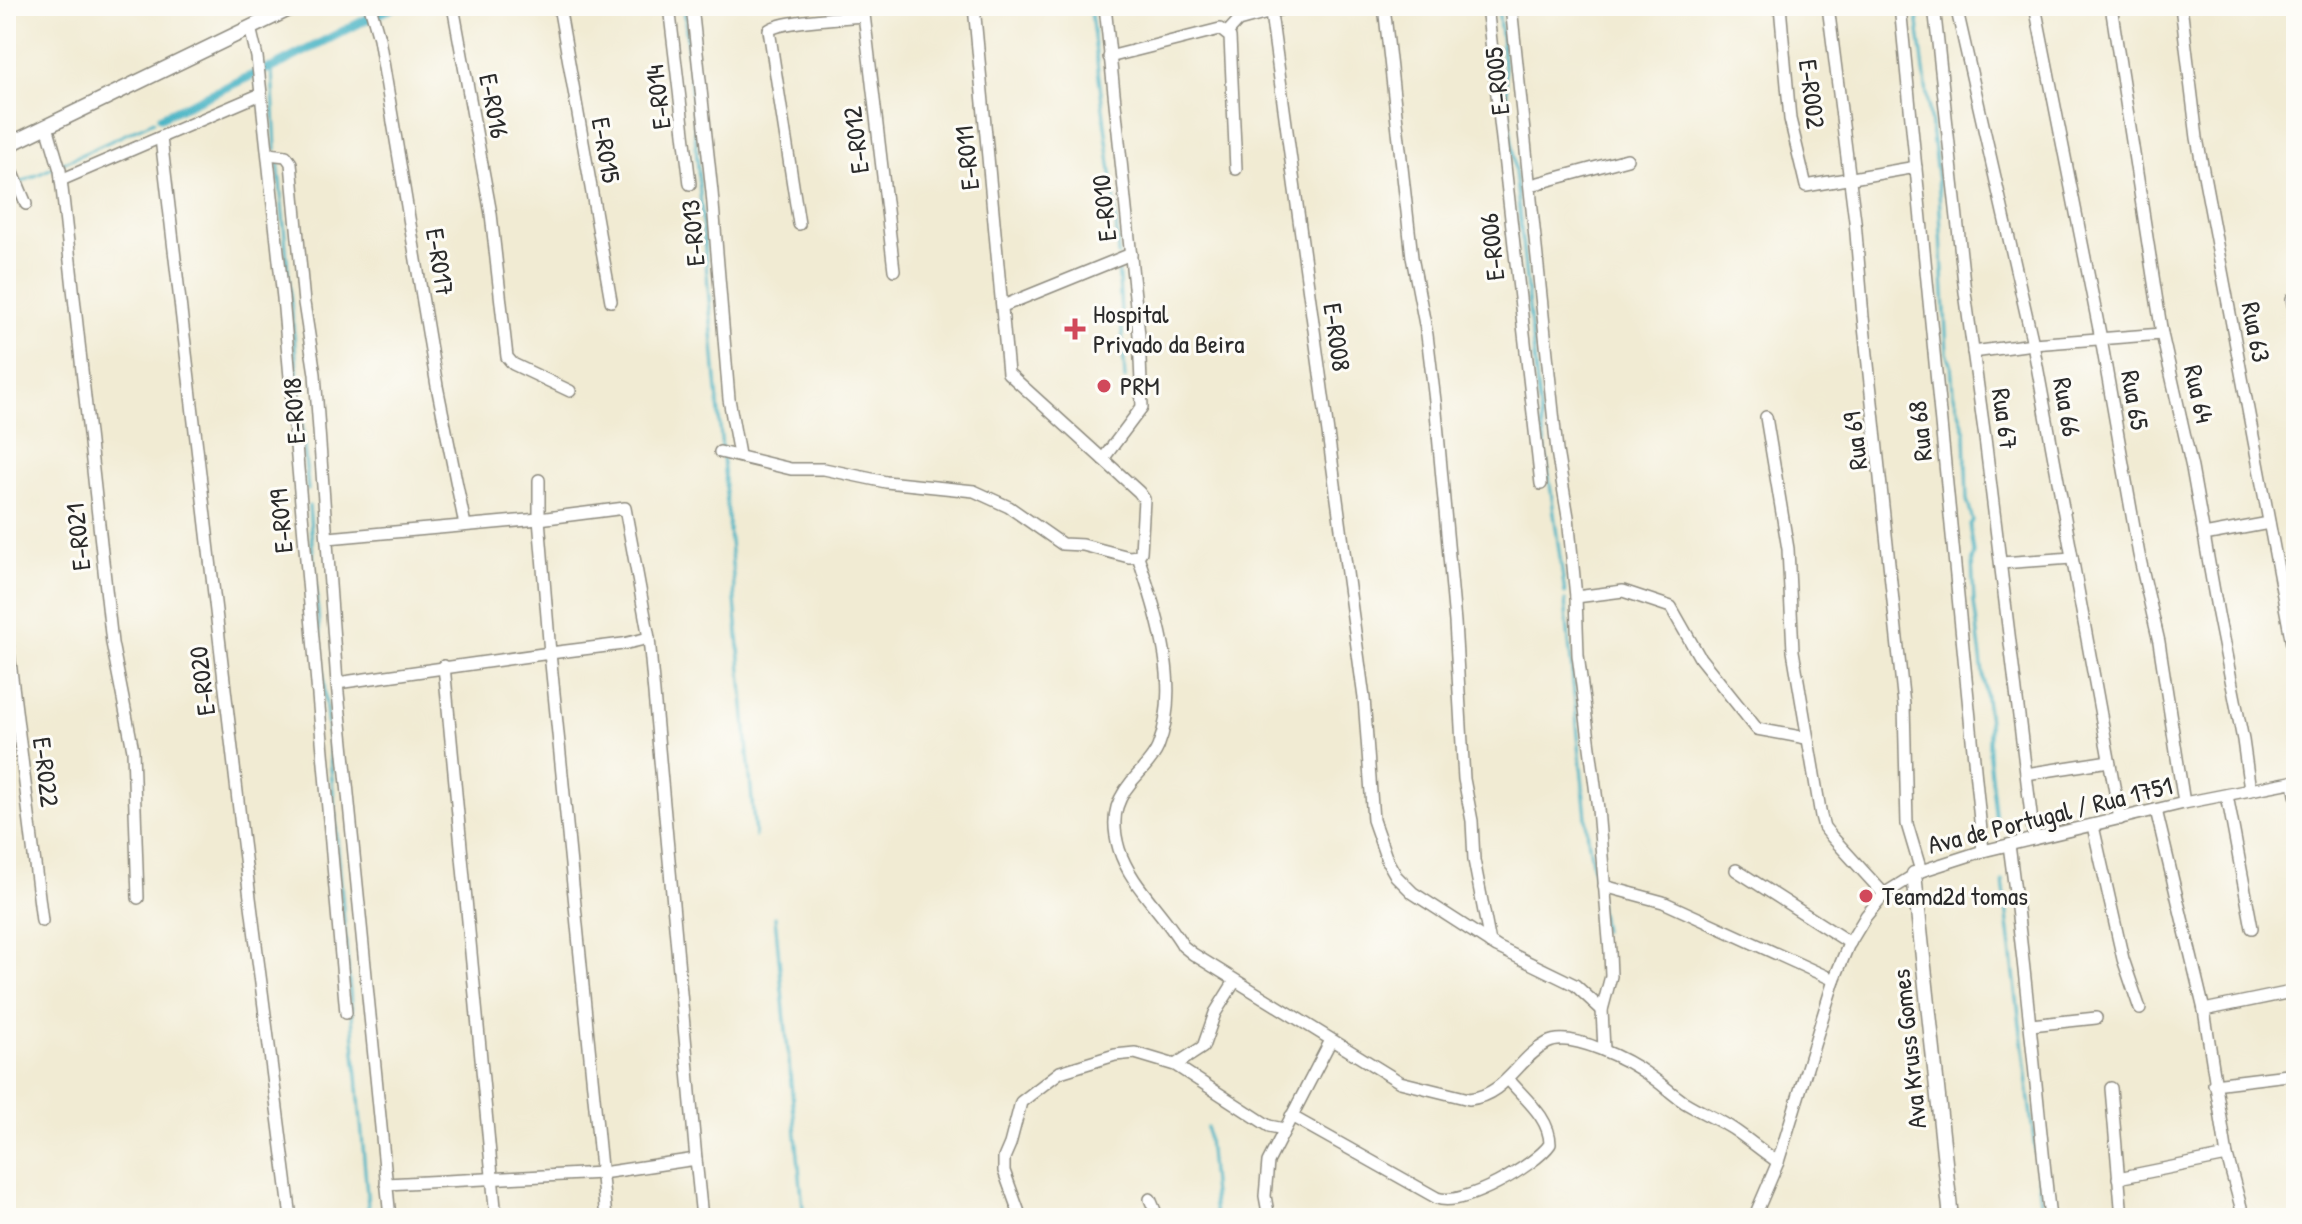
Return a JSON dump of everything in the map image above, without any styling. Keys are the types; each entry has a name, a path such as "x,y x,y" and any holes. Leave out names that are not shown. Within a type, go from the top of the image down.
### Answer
{"street":[{"path":"6,146 295,6"},
{"name":"E-R017","path":"370,6 379,38 437,386 465,525"},
{"name":"E-R016","path":"453,6 491,214 507,357 513,364 570,391"},
{"name":"E-R015","path":"559,6 611,301"},
{"name":"E-R014","path":"669,6 690,184"},
{"name":"E-R013","path":"692,6 712,192 729,399 739,455"},
{"name":"E-R011","path":"974,6 1008,373 1144,499 1141,552 1138,556"},
{"name":"E-R010","path":"1103,459 1142,407 1131,254 1105,6"},
{"path":"1227,33 1238,21 1271,9 1293,6"},
{"path":"1384,6 1412,257 1427,335 1435,401 1455,622 1464,779 1472,821 1474,860 1490,943"},
{"name":"E-R006","path":"1487,6 1541,484"},
{"name":"E-R005","path":"1511,6 1557,451 1568,517 1578,655 1604,886 1611,976 1602,1010 1604,1050"},
{"name":"E-R002","path":"1780,6 1790,119 1806,186 1850,179"},
{"name":"Rua 69","path":"1828,6 1850,179 1904,705 1907,824 1918,872"},
{"name":"Rua 68","path":"1900,6 1983,851"},
{"name":"Rua 67","path":"1934,6 1973,352 2034,839"},
{"name":"Rua 66","path":"1956,6 2033,344 2120,819"},
{"name":"Rua 65","path":"2035,6 2101,339 2139,555 2152,607 2175,732 2184,803"},
{"name":"Rua 64","path":"2111,6 2162,334 2183,423 2250,790"},
{"name":"Rua 63","path":"2181,6 2197,138 2296,665"},
{"name":"E-R008","path":"1271,9 1360,674 1373,820 1387,860 1396,876 1413,893 1490,943 1575,985 1602,1010"},
{"path":"799,224 769,30 785,24 863,11"},
{"name":"E-R012","path":"863,11 894,270"},
{"name":"E-R019","path":"250,27 257,57 268,154 346,1013"},
{"path":"1109,57 1220,29 1227,33 1230,37 1236,169"},
{"path":"60,170 161,138 261,94"},
{"name":"E-R021","path":"47,126 60,170 112,643 133,750 138,898"},
{"name":"E-R020","path":"161,138 238,804 291,1218"},
{"name":"E-R018","path":"268,154 286,156 291,163 304,303 315,374 337,683 390,1218"},
{"path":"6,156 26,204"},
{"path":"1531,185 1627,159"},
{"path":"1850,179 1916,167"},
{"path":"1003,306 1131,254"},
{"path":"2292,299 2296,317"},
{"path":"1973,352 2162,334"},
{"path":"1766,417 1788,549 1793,651 1824,827 1884,894"},
{"path":"720,452 791,469 824,469 886,482 974,491 1009,507 1062,544 1138,556 1170,684 1159,747 1119,796 1115,815 1120,851 1133,876 1183,946 1235,981 1330,1042 1400,1082 1454,1096 1478,1098 1509,1080 1525,1059 1548,1042 1569,1041 1604,1050 1648,1074 1684,1102 1734,1130 1778,1162"},
{"path":"539,480 539,519 550,653 606,1218"},
{"path":"301,499 322,497"},
{"path":"328,538 625,508 649,638 702,1218"},
{"path":"2204,535 2269,523"},
{"path":"2001,563 2072,558"},
{"path":"1576,597 1623,591 1671,607 1700,658 1757,729 1806,738"},
{"name":"E-R022","path":"6,629 42,921"},
{"path":"337,683 649,638"},
{"path":"444,666 496,1218"},
{"path":"2026,774 2109,761"},
{"path":"2295,781 2296,795"},
{"name":"Ava de Portugal / Rua 1751","path":"1754,1218 1778,1162 1834,980 1850,943 1884,894 1918,872 1983,851 2184,803 2295,781"},
{"path":"2227,795 2252,928"},
{"path":"2156,810 2204,1010 2227,1156 2244,1218"},
{"path":"2093,826 2123,959 2140,1009"},
{"path":"2009,845 2050,1218"},
{"path":"1736,870 1850,943"},
{"name":"Ava Kruss Gomes","path":"1918,872 1951,1218"},
{"path":"1604,886 1663,902 1834,980"},
{"path":"1175,1065 1203,1047 1215,1013 1235,981"},
{"path":"2204,1010 2296,991"},
{"path":"2031,1025 2096,1018"},
{"path":"1269,1218 1265,1196 1268,1162 1330,1042"},
{"path":"1021,1218 1003,1165 1016,1112 1028,1094 1060,1072 1115,1055 1135,1053 1175,1065 1269,1126 1284,1129"},
{"path":"2214,1084 2296,1074"},
{"path":"1291,1116 1437,1198 1451,1201 1480,1193 1542,1154 1550,1144 1550,1133 1544,1121 1509,1080"},
{"path":"2111,1088 2122,1218"},
{"path":"1269,1126 1279,1143"},
{"path":"2118,1178 2227,1156"},
{"path":"386,1184 602,1173 696,1159"},
{"path":"1150,1199 1158,1218"}],"waterway":[{"path":"381,13 396,6"},
{"path":"684,6 722,450"},
{"path":"1090,6 1115,204 1118,255"},
{"path":"1498,6 1538,396 1565,594"},
{"path":"1916,6 1939,191 1947,353 1951,363 1953,392 1965,431 1967,500 1973,521 1970,524 1974,553 1974,602 1989,722 1996,822"},
{"path":"262,70 272,68 369,18"},
{"path":"272,68 276,149"},
{"path":"161,117 255,74"},
{"path":"63,163 154,121"},
{"path":"278,160 308,490"},
{"path":"20,183 54,167"},
{"path":"1118,263 1125,379"},
{"path":"723,458 755,836"},
{"path":"309,506 369,1218"},
{"path":"1565,601 1588,838 1603,931"},
{"path":"2003,881 2043,1218"},
{"path":"775,917 804,1218"},
{"path":"1207,1127 1215,1218"}],"place":[{"name":"Hospital Privado da Beira","path":"1075,329"},
{"name":"PRM","path":"1104,386"},
{"name":"Teamd2d tomas","path":"1866,896"}]}
